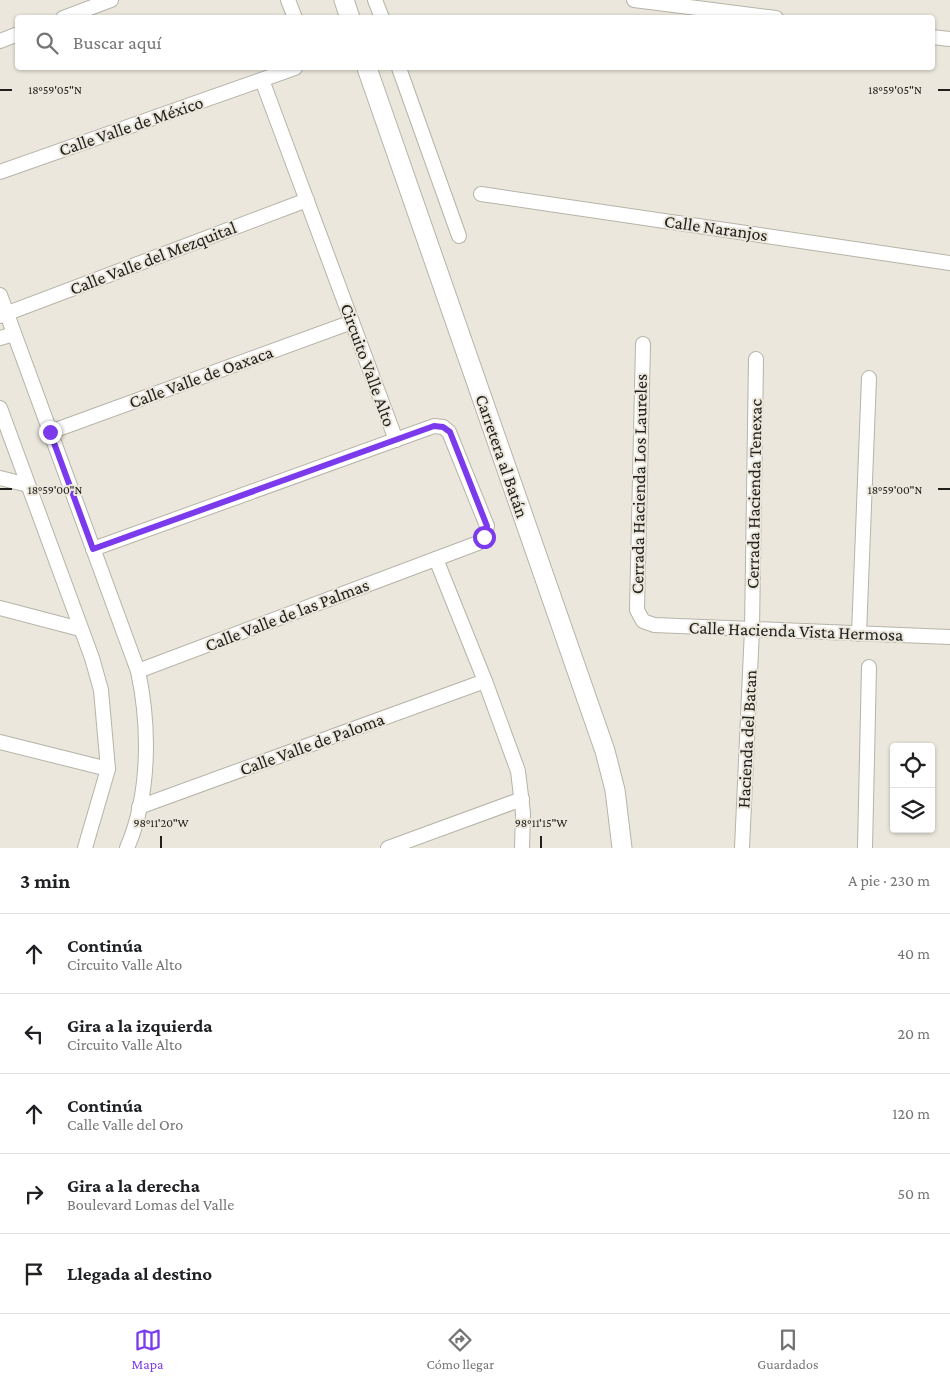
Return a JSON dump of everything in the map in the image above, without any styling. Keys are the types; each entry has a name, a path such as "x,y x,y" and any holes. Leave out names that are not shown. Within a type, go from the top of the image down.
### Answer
{"street":[{"path":"71,15 111,0"},
{"path":"288,0 294,15"},
{"path":"344,0 349,15"},
{"path":"375,0 381,15"},
{"path":"634,0 752,15"},
{"path":"0,41 15,35"},
{"path":"935,37 950,39"},
{"path":"262,80 290,70"},
{"name":"Carretera al Batán","path":"368,70 605,751 615,790 622,848"},
{"path":"400,70 459,236"},
{"name":"Calle Valle de México","path":"0,172 262,80"},
{"name":"Circuito Valle Alto","path":"262,80 396,440 434,426 443,427 450,432 487,526 484,537 478,543 436,559"},
{"name":"Calle Naranjos","path":"481,194 950,263"},
{"name":"Calle Valle del Mezquital","path":"3,315 307,200"},
{"path":"0,295 3,315 14,334 138,670 145,703 145,764 135,828 127,848"},
{"name":"Calle Valle de Oaxaca","path":"50,432 352,322"},
{"path":"0,338 14,334"},
{"name":"Cerrada Hacienda Los Laureles","path":"643,344 637,610 643,621"},
{"name":"Cerrada Hacienda Tenexac","path":"752,629 756,359"},
{"path":"859,634 869,378"},
{"path":"0,408 92,658 101,690 108,770 85,848"},
{"path":"93,549 396,440"},
{"path":"0,478 28,485"},
{"path":"436,559 485,681 518,771 522,799 522,848"},
{"name":"Calle Valle de las Palmas","path":"138,670 436,559"},
{"path":"0,608 80,629"},
{"name":"Calle Hacienda Vista Hermosa","path":"643,621 654,625 950,637"},
{"name":"Hacienda del Batan","path":"742,848 752,629"},
{"path":"865,848 869,667"},
{"name":"Calle Valle de Paloma","path":"139,807 485,681"},
{"path":"0,742 108,770"},
{"path":"388,848 522,799"}],"route":[{"path":"50,432 93,549 434,426 443,427 450,432 487,526 484,537"}]}
